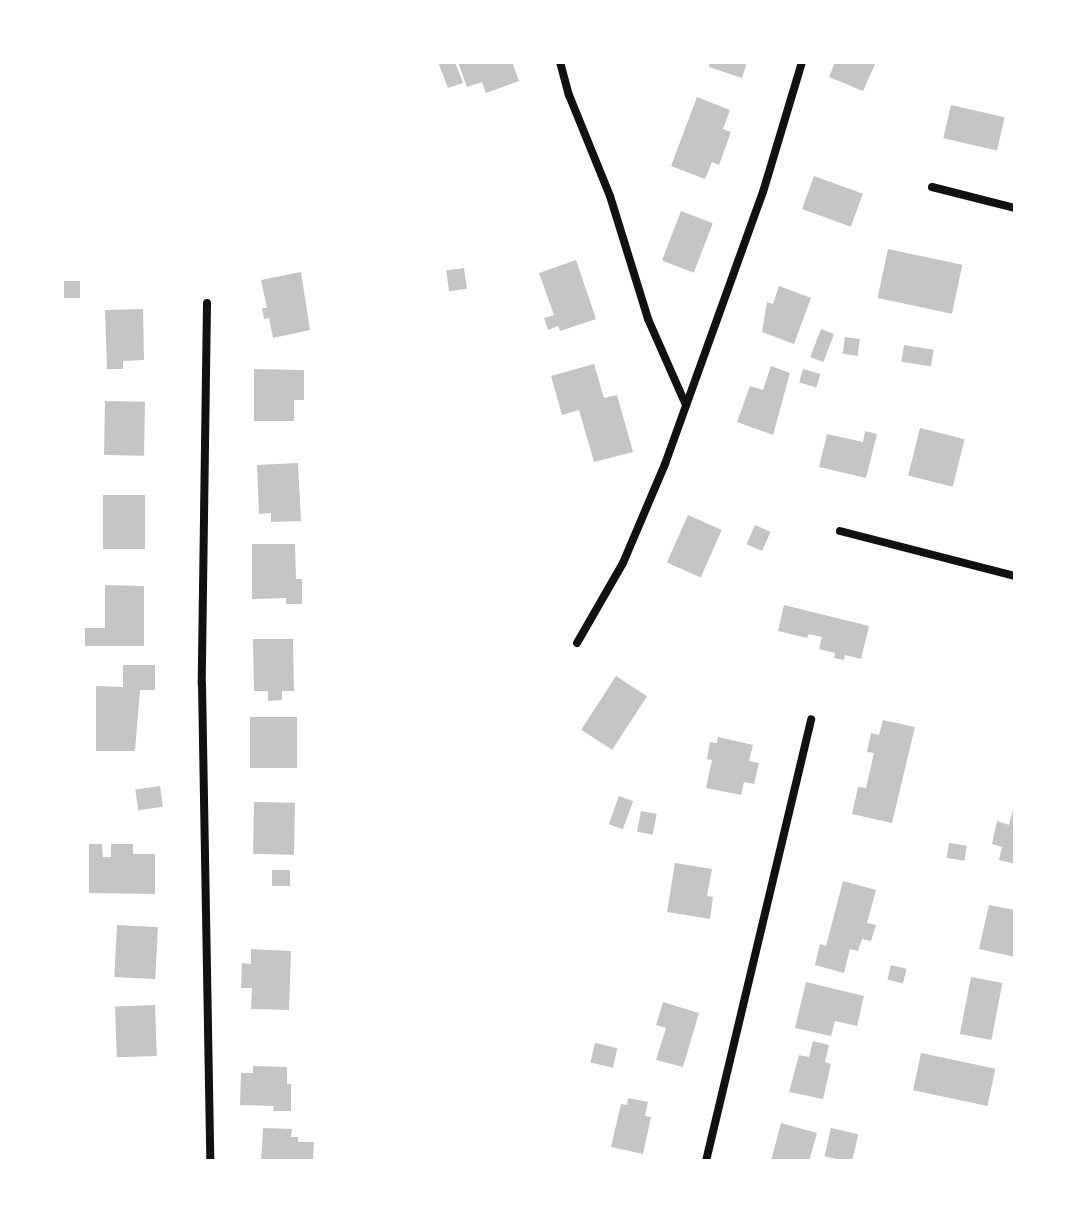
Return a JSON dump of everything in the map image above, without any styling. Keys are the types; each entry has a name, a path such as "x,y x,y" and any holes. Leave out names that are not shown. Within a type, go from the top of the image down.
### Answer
{"street":[{"path":"560,62 569,95 610,196 648,319 686,405"},
{"path":"577,643 638,530 763,192 802,62"},
{"path":"932,187 1015,208"},
{"path":"207,303 202,684 210,1161"},
{"path":"840,531 1015,576"},
{"path":"706,1161 811,719"}],"building":[{"path":"438,62 455,62 463,83 448,88"},
{"path":"458,62 512,62 519,81 486,93 482,82 467,87"},
{"path":"710,62 747,62 742,78 709,67"},
{"path":"835,62 876,62 863,91 829,77"},
{"path":"697,97 730,110 723,129 731,132 719,165 712,162 705,179 671,166"},
{"path":"951,105 1005,117 997,151 943,138"},
{"path":"814,176 863,194 851,227 802,209"},
{"path":"681,211 713,223 694,273 662,260"},
{"path":"888,249 962,265 952,314 878,298"},
{"path":"576,260 596,319 560,331 558,326 548,330 544,318 554,315 539,273"},
{"path":"464,268 467,289 449,291 446,271"},
{"path":"301,272 310,330 273,338 269,318 264,319 262,308 267,308 261,280"},
{"path":"63,281 80,281 80,298 63,298"},
{"path":"779,286 811,298 794,344 762,332 767,302 773,304"},
{"path":"143,309 144,360 123,361 123,369 107,369 105,310"},
{"path":"821,329 834,334 823,362 810,357"},
{"path":"845,337 860,339 857,356 843,354"},
{"path":"904,345 934,350 931,366 901,362"},
{"path":"594,364 604,398 617,395 633,452 594,462 579,410 562,415 551,376"},
{"path":"771,366 790,373 773,435 737,422 750,386 763,390"},
{"path":"254,369 304,370 304,400 294,400 294,421 254,421"},
{"path":"803,369 820,374 816,387 799,382"},
{"path":"105,401 145,402 144,456 104,455"},
{"path":"920,428 965,439 953,487 908,476"},
{"path":"865,431 877,434 866,478 819,467 827,434 863,442"},
{"path":"298,463 301,521 271,522 271,513 259,514 257,465"},
{"path":"103,495 145,495 145,549 103,549"},
{"path":"688,515 722,530 701,578 667,563"},
{"path":"755,525 771,532 762,551 746,544"},
{"path":"252,544 295,544 296,579 302,579 302,604 286,604 286,598 252,599"},
{"path":"105,585 144,586 144,646 85,646 85,628 105,628"},
{"path":"784,605 869,626 861,659 845,655 844,660 834,658 835,653 819,649 822,637 809,634 807,638 778,631"},
{"path":"253,639 293,639 294,691 282,691 282,700 268,701 268,691 254,691"},
{"path":"123,665 155,665 155,690 140,690 135,751 96,751 96,686 123,687"},
{"path":"616,676 647,696 612,750 581,730"},
{"path":"250,717 297,717 297,768 250,768"},
{"path":"883,720 915,727 892,823 852,814 858,787 866,788 874,753 867,752 871,733 879,735"},
{"path":"718,737 753,745 749,761 759,763 754,784 744,782 741,795 706,788 712,760 707,759 710,742 717,743"},
{"path":"160,786 163,807 138,810 135,789"},
{"path":"619,796 633,801 623,829 609,824"},
{"path":"254,802 295,803 294,855 253,854"},
{"path":"1014,806 1015,864 999,860 1002,847 992,844 997,821 1009,825"},
{"path":"641,811 657,814 653,835 637,832"},
{"path":"949,843 967,846 964,861 947,858"},
{"path":"89,844 102,844 103,857 111,857 111,844 133,844 133,854 155,854 155,894 89,893"},
{"path":"675,863 712,869 707,896 713,897 710,919 667,912"},
{"path":"272,870 290,870 290,886 272,886"},
{"path":"843,881 876,890 867,923 876,925 871,941 862,939 858,951 850,949 844,973 815,965 820,944 826,946"},
{"path":"989,905 1015,910 1015,957 979,949"},
{"path":"117,925 158,927 155,979 114,977"},
{"path":"251,949 291,951 289,1010 251,1009 252,988 241,988 242,963 251,964"},
{"path":"891,965 907,969 903,983 887,980"},
{"path":"971,977 1002,983 991,1040 960,1034"},
{"path":"806,982 864,996 857,1026 835,1021 831,1036 795,1028"},
{"path":"663,1002 699,1013 683,1067 656,1060 666,1028 656,1025"},
{"path":"155,1005 157,1056 117,1057 115,1006"},
{"path":"813,1041 829,1045 825,1062 831,1064 823,1099 789,1092 799,1055 809,1057"},
{"path":"595,1043 617,1048 613,1068 591,1062"},
{"path":"921,1053 995,1069 987,1106 913,1090"},
{"path":"253,1066 287,1067 287,1084 291,1084 291,1111 273,1111 274,1106 240,1105 241,1073 253,1073"},
{"path":"628,1098 648,1102 645,1116 651,1117 643,1154 611,1147 621,1104 627,1105"},
{"path":"781,1123 817,1133 809,1161 771,1161"},
{"path":"263,1128 292,1129 291,1137 298,1137 298,1142 314,1142 313,1160 261,1161"},
{"path":"831,1128 858,1134 852,1161 824,1156"}]}
